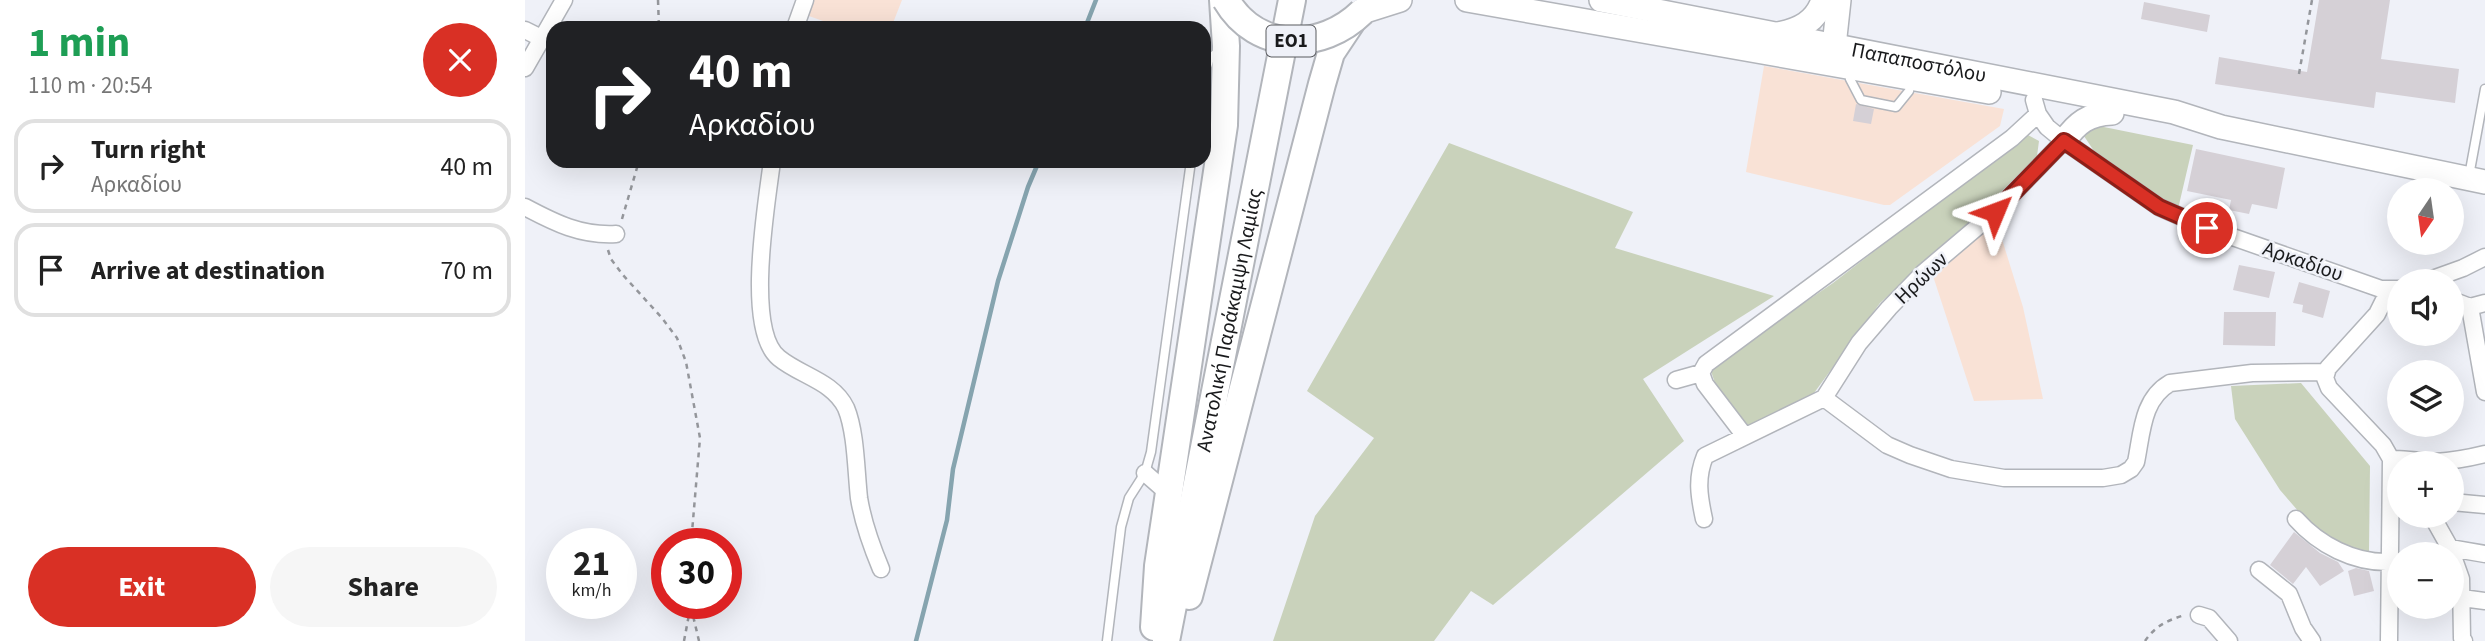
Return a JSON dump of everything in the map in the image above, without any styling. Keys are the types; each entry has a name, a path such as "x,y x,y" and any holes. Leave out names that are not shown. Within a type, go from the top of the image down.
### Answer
{"main road":[{"name":"ΕΟ1","path":"1225,0 1241,19 1255,29 1287,41 1321,38 1361,12"},
{"path":"1160,639 1158,566 1224,125 1225,0"},
{"name":"Ανατολική Παράκαμψη Λαμίας","path":"1160,639 1292,0"},
{"path":"1160,639 1196,573 1331,54 1361,12 1400,0"},
{"name":"Παπαποστόλου","path":"1467,0 1703,41 1828,54 2037,100 2171,123 2221,127"},
{"path":"1776,34 1798,30 1807,24 1822,0"},
{"path":"1828,54 1839,0"},
{"name":"Παπαποστόλου","path":"1608,1 1776,34 1828,54"},
{"name":"Παπαποστόλου","path":"2037,100 2174,112 2221,127 2477,180"},
{"path":"2064,141 2076,125 2087,117 2112,113"}],"street":[{"path":"551,21 564,0"},
{"path":"798,21 805,0"},
{"path":"525,30 541,38"},
{"path":"525,68 546,30"},
{"path":"1676,380 1701,373 1706,364 1746,333 2012,138 2037,100"},
{"name":"Αρκαδίου","path":"2037,100 2047,127 2064,141 2131,189 2181,217 2387,287"},
{"name":"Ηρώων","path":"1824,398 1859,343 1889,308 1923,273 1995,212 2064,141"},
{"path":"771,168 762,242 760,300 765,335 776,356 801,373 824,383 839,397 846,409 851,427 862,514 868,538 881,569"},
{"path":"525,207 576,231 599,235 616,234"},
{"path":"2460,269 2485,257"},
{"path":"2387,299 2326,372 2329,388 2387,451"},
{"path":"2477,305 2485,392"},
{"path":"1704,519 1698,493 1699,469 1705,457 1744,435 1824,398 1847,418 1887,445 1910,456 1951,469 2004,478 2103,478 2121,475 2136,462 2147,408 2158,390 2170,383 2252,373 2326,372"},
{"path":"1701,373 1705,384 1744,435"},
{"path":"2464,458 2485,454"},
{"path":"1145,473 1169,495"},
{"path":"2464,503 2485,505"},
{"path":"2296,519 2308,533 2352,558 2387,562"},
{"path":"2464,550 2485,554"},
{"path":"2259,570 2290,594 2303,628 2312,641"},
{"path":"2464,598 2485,601"},
{"path":"2199,615 2209,618 2229,641"},
{"path":"2389,619 2389,641"},
{"path":"2462,619 2464,641"}],"lane":[{"path":"1211,57 1226,46"},
{"path":"1850,79 1861,100 1896,107 1909,91"},
{"path":"2477,180 2485,89"},
{"path":"1107,641 1121,527 1129,498 1145,473 1151,452 1190,168"}],"path":[{"path":"658,0 659,21"},
{"path":"2299,74 2312,0"},
{"path":"637,168 616,234 608,247 611,259 677,338 686,362 700,438 692,528"},
{"path":"2145,641 2167,620 2185,615 2199,615"},
{"path":"684,641 688,619"},
{"path":"694,619 699,641"}],"shaded area":[{"path":"813,0 902,0 894,21 823,21 806,15"},
{"path":"1764,66 2004,109 2000,126 1890,205 1884,205 1746,172"},
{"path":"1996,220 2023,307 2043,399 1974,401 1933,276"}],"green space":[{"path":"2094,125 2193,145 2178,209 2165,204 2096,154 2084,136 2087,127"},
{"path":"2026,134 2039,141 2037,156 1976,217 1880,303 1814,393 1787,409 1746,427 1719,395 1711,371 1753,338 1833,283"},
{"path":"1449,143 1633,212 1615,248 1774,296 1643,379 1684,441 1493,605 1471,591 1434,641 1273,641 1315,516 1374,438 1307,391"},
{"path":"2301,383 2370,466 2369,551 2353,551 2312,527 2280,490 2235,419 2231,386"}],"building":[{"path":"2319,0 2390,0 2381,59 2459,69 2455,103 2376,92 2374,108 2215,84 2219,57 2307,72"},
{"path":"2144,2 2210,15 2207,32 2141,19"},
{"path":"1856,104 1874,109 1871,124 1853,121"},
{"path":"2196,149 2285,168 2277,209 2252,204 2249,214 2229,210 2231,200 2187,191"},
{"path":"2239,265 2275,272 2269,298 2233,290"},
{"path":"2299,282 2330,291 2323,318 2302,312 2303,305 2293,303"},
{"path":"2224,312 2276,312 2275,346 2223,345"},
{"path":"2294,532 2320,553 2338,562 2344,571 2320,586 2306,567 2293,584 2270,565"},
{"path":"2356,568 2369,571 2374,591 2354,596 2348,571"}],"waterway":[{"path":"1088,21 1096,0"},
{"path":"916,641 947,520 953,469 998,281 1036,168"}],"route":[{"path":"1995,212 2064,141 2159,207 2207,228"}]}
